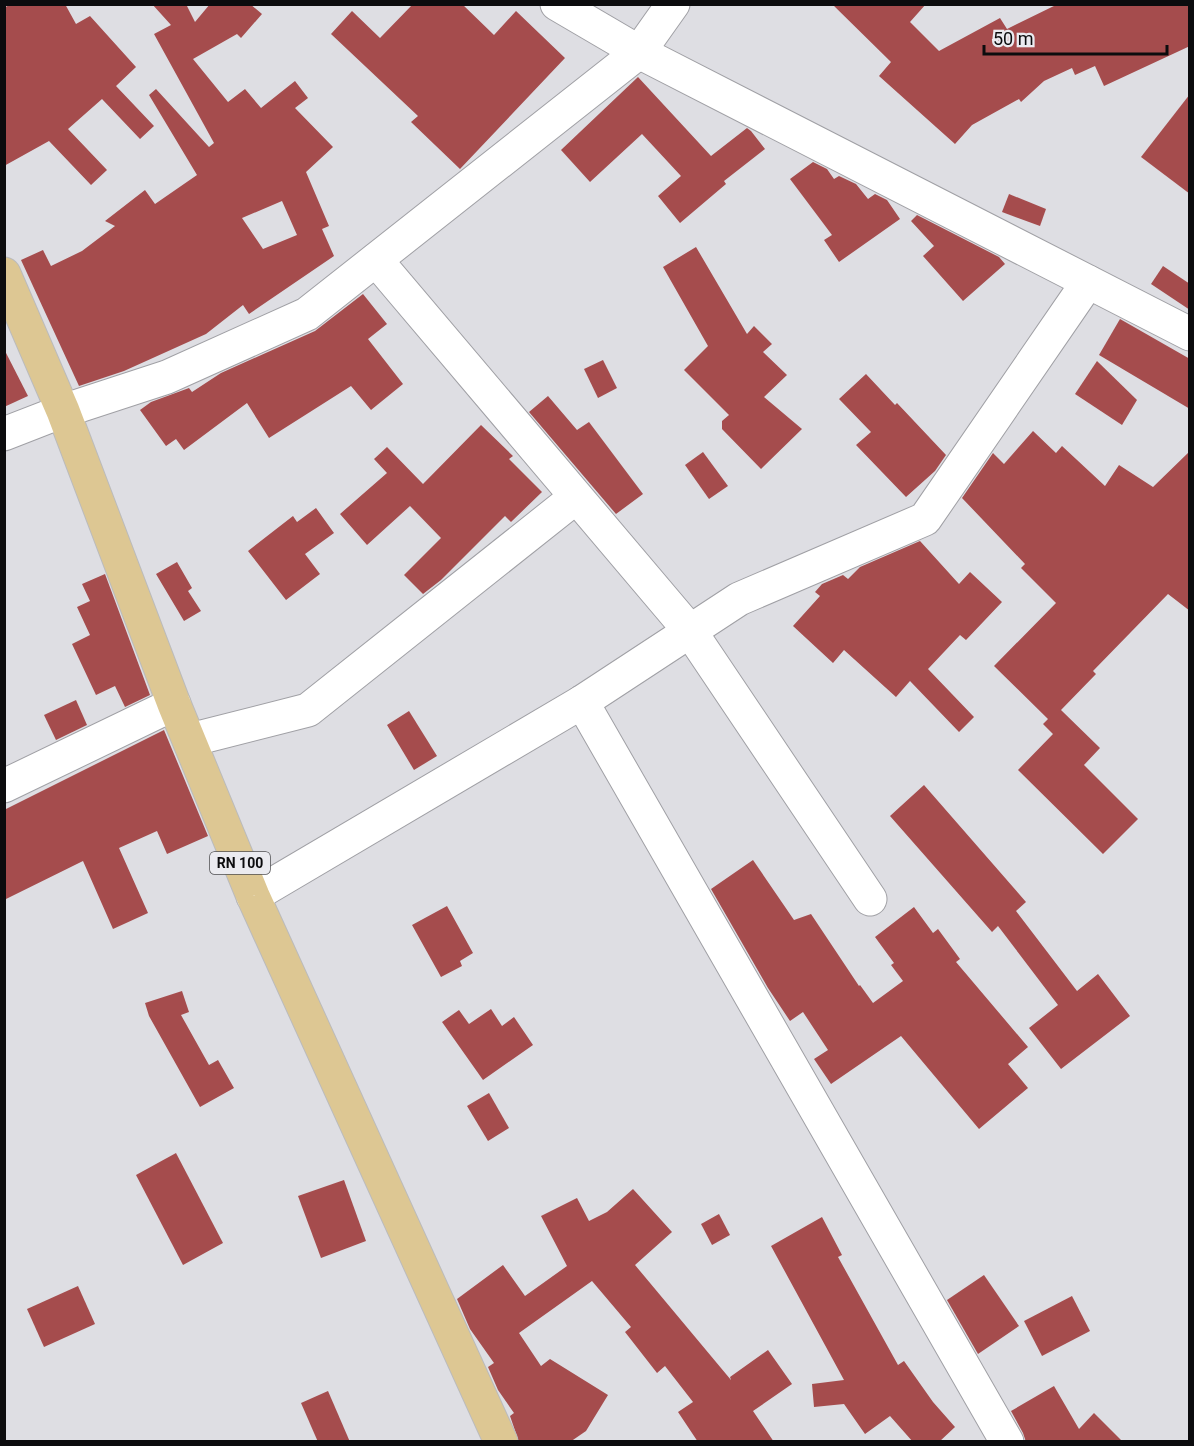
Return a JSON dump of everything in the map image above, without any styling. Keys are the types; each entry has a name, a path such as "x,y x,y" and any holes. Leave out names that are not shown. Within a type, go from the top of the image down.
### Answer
{"main road":[{"name":"RN 100","path":"4,274 63,411 174,704 253,896 501,1442"}],"street":[{"path":"557,4 639,52 1190,334"},
{"path":"4,434 63,411 167,377 307,314 639,52 673,4"},
{"path":"376,260 690,631 870,899"},
{"path":"253,896 582,702 739,598 925,519 1088,282"},
{"path":"190,740 308,710 576,497"},
{"path":"582,702 1007,1442"},
{"path":"4,786 174,704"}],"building":[{"path":"11,4 65,4 76,24 90,16 136,67 116,86 154,126 140,139 102,99 68,129 107,170 91,185 49,141 4,166 4,8"},
{"path":"152,4 186,4 195,22 210,4 250,4 262,14 241,38 237,34 193,59 228,102 245,89 261,108 295,81 308,98 295,108 333,147 306,172 329,226 322,229 334,256 249,314 243,305 206,334 124,371 79,386 21,260 43,250 51,266 82,251 115,226 105,221 145,190 155,204 197,175 149,95 156,89 209,147 214,143 154,34 171,25","holes":["282,201 297,235 263,249 242,218"]},
{"path":"413,4 462,4 494,35 516,11 565,58 460,169 411,122 418,116 331,34 352,11 380,38"},
{"path":"832,4 926,4 910,22 939,51 1000,18 1007,29 1058,4 1190,4 1190,46 1104,86 1095,66 1075,75 1072,68 1044,81 1021,102 1019,99 972,125 955,144 879,76 891,62"},
{"path":"638,77 711,156 747,128 765,149 724,181 726,184 680,223 658,196 681,176 642,134 590,182 561,150"},
{"path":"1190,94 1190,194 1141,157"},
{"path":"813,162 827,169 834,179 839,176 856,184 868,199 875,194 887,200 900,219 839,262 824,240 832,235 790,179"},
{"path":"1009,194 1046,209 1040,226 1002,212"},
{"path":"917,215 999,257 1005,264 963,301 923,256 934,246 911,221"},
{"path":"696,247 747,334 754,326 772,344 763,352 787,375 764,397 802,429 761,469 722,429 722,421 729,415 684,370 708,346 663,267"},
{"path":"1163,266 1190,284 1190,310 1151,284"},
{"path":"363,294 387,324 368,339 403,384 371,410 351,386 269,438 247,403 184,450 176,439 166,446 140,410 151,402 189,388 192,392 221,373 315,331"},
{"path":"1120,319 1190,359 1190,409 1099,355"},
{"path":"4,349 28,396 4,407"},
{"path":"603,360 617,388 598,398 584,369"},
{"path":"1097,361 1137,400 1122,425 1075,394"},
{"path":"866,374 946,455 935,471 906,497 856,445 871,432 839,399"},
{"path":"548,396 577,430 589,422 643,494 616,514 529,412"},
{"path":"481,425 513,456 509,459 542,492 511,522 505,516 441,580 423,594 404,575 441,538 410,506 367,545 340,514 387,473 374,459 387,447 423,484"},
{"path":"1033,431 1056,453 1062,446 1105,486 1119,465 1153,487 1190,451 1190,611 1168,594 1093,671 1096,674 1061,710 1100,748 1084,765 1138,819 1103,854 1018,770 1053,734 1043,724 1048,719 994,666 1056,603 1021,568 1025,564 962,498 993,453 1004,464"},
{"path":"703,452 728,486 709,499 685,465"},
{"path":"316,508 334,533 305,554 320,574 286,600 248,551 293,516 297,522"},
{"path":"920,541 959,584 970,572 1002,602 966,640 960,635 928,669 974,717 959,732 910,681 896,697 844,650 833,663 793,626 820,596 815,592 822,584 843,575 848,579 860,567"},
{"path":"177,562 192,588 188,591 201,611 184,621 156,574"},
{"path":"105,574 150,695 125,707 115,686 96,695 72,644 90,635 77,607 90,601 82,584"},
{"path":"76,700 87,725 56,740 44,715"},
{"path":"409,711 437,756 414,770 387,725"},
{"path":"164,730 208,836 167,854 157,831 119,848 148,913 113,929 83,861 4,900 4,810"},
{"path":"924,785 1026,902 1016,911 1077,991 1098,974 1130,1016 1061,1069 1029,1028 1058,1005 998,926 992,932 890,816"},
{"path":"753,860 794,920 811,914 873,1003 903,981 891,965 894,963 875,937 914,907 933,933 938,929 960,959 956,962 1028,1047 1008,1064 1028,1088 979,1129 901,1036 831,1084 814,1059 828,1050 803,1012 790,1021 768,988 711,889"},
{"path":"447,906 473,953 460,961 462,966 441,977 412,925"},
{"path":"182,991 189,1012 181,1015 209,1065 218,1060 234,1088 200,1107 149,1016 145,1003"},
{"path":"491,1009 502,1026 514,1017 533,1045 483,1080 442,1022 459,1010 469,1024"},
{"path":"489,1093 509,1128 488,1141 467,1106"},
{"path":"176,1153 223,1243 183,1265 136,1175"},
{"path":"344,1180 366,1241 321,1258 298,1196"},
{"path":"633,1189 672,1232 635,1265 731,1380 730,1377 768,1350 792,1384 753,1411 774,1442 698,1442 678,1412 693,1402 665,1366 657,1373 625,1332 631,1327 592,1281 519,1333 541,1366 550,1359 608,1395 586,1431 570,1442 519,1442 510,1416 514,1413 498,1390 488,1367 494,1363 470,1329 457,1299 503,1265 525,1296 567,1266 541,1216 577,1198 589,1221 607,1212"},
{"path":"719,1214 730,1235 712,1245 701,1224"},
{"path":"822,1217 842,1255 838,1257 898,1365 904,1361 933,1402 955,1427 939,1442 913,1442 890,1416 865,1434 844,1404 814,1407 812,1384 844,1380 771,1246"},
{"path":"984,1275 1019,1326 978,1354 947,1300"},
{"path":"78,1286 95,1324 44,1347 27,1309"},
{"path":"1072,1296 1090,1331 1042,1356 1024,1321"},
{"path":"1054,1386 1079,1429 1094,1413 1123,1442 1026,1442 1011,1411"},
{"path":"328,1391 350,1442 318,1442 301,1403"}]}
